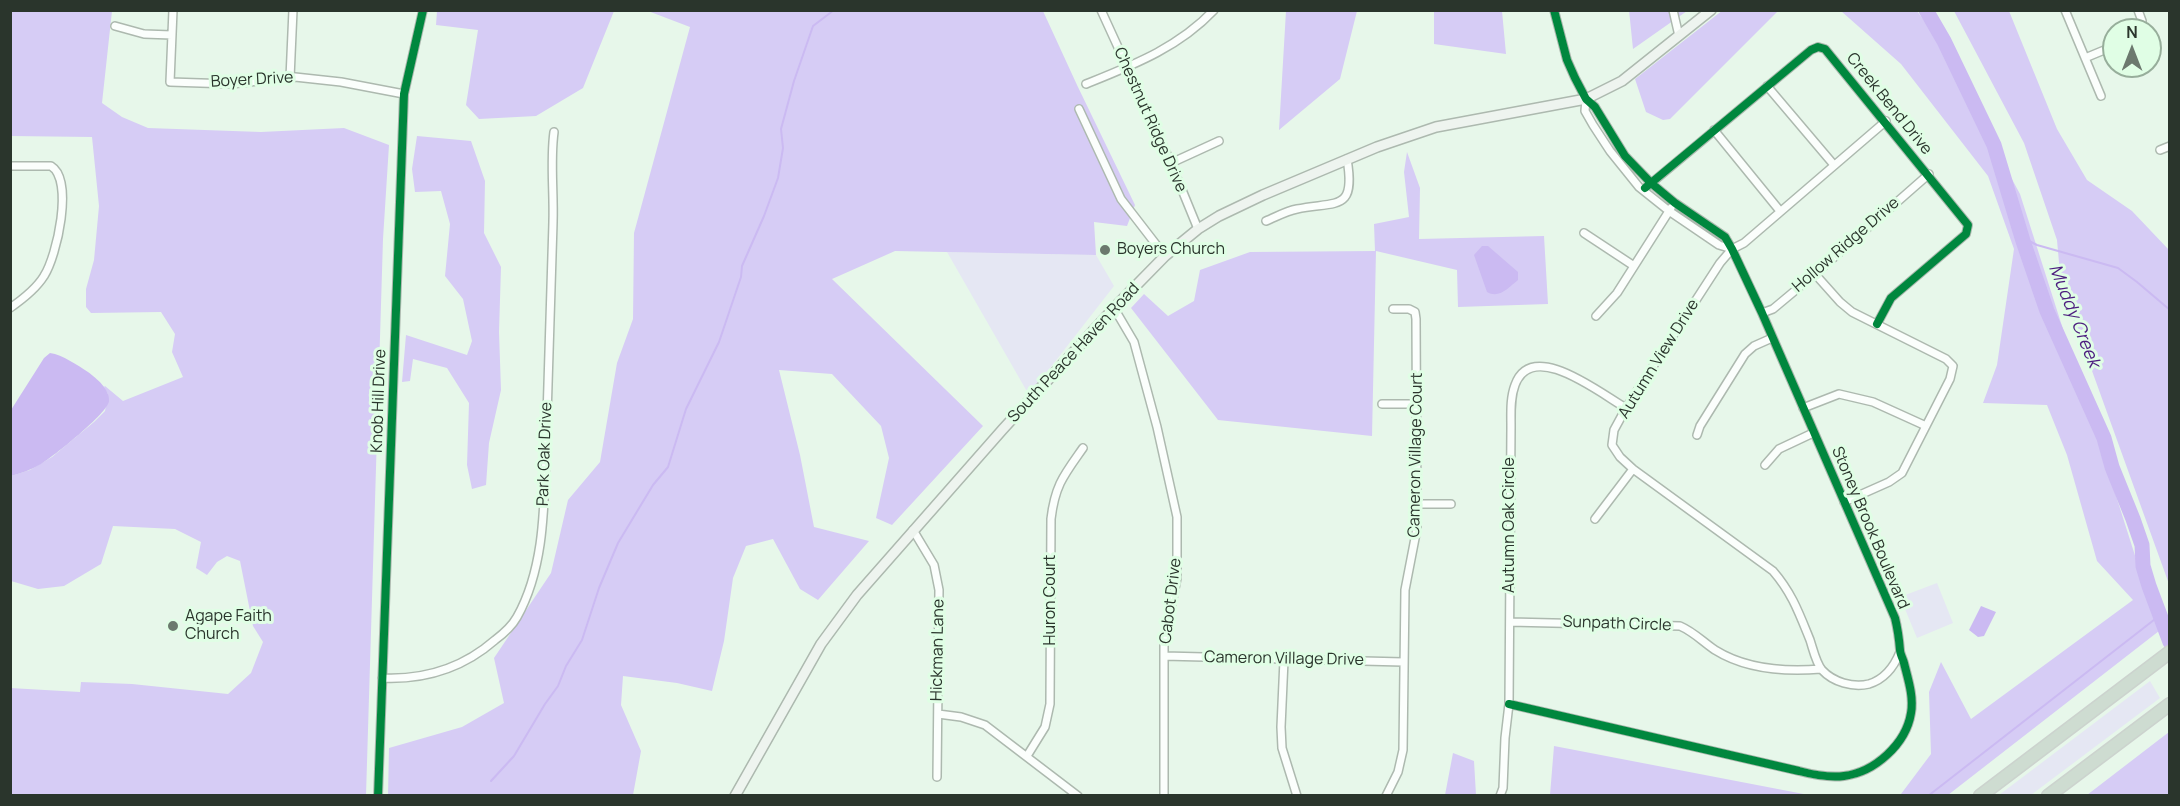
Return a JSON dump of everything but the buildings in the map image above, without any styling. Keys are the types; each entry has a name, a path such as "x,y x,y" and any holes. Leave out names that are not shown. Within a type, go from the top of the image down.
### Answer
{"highway":[{"path":"1980,795 2169,652"},
{"path":"2048,795 2166,706"}],"main road":[{"name":"South Peace Haven Road","path":"735,795 820,644 856,595 1114,308 1165,256 1198,229 1219,216 1347,159 1436,127 1586,99 1622,81 1711,10"}],"street":[{"name":"Boyer Drive","path":"173,10 170,82 231,84 290,78 341,82 404,94"},
{"path":"290,78 293,10"},
{"name":"Knob Hill Drive","path":"378,795 404,94 423,10"},
{"name":"Chestnut Ridge Drive","path":"1101,10 1198,229"},
{"path":"1086,84 1127,68 1180,40 1214,10"},
{"path":"1554,10 1567,60 1586,99 1585,111 1627,174 1669,211 1719,245 1732,249"},
{"path":"1673,10 1679,36"},
{"path":"2065,10 2101,96"},
{"path":"115,26 144,34 172,35"},
{"name":"Creek Bend Drive","path":"1643,190 1811,50 1822,47 1967,221 1966,234 1891,298 1877,324"},
{"path":"2085,58 2102,51"},
{"path":"1767,86 1834,165"},
{"name":"Stoney Brook Boulevard","path":"1509,704 1831,777 1861,771 1890,753 1905,731 1911,713 1910,686 1900,652 1900,635 1894,618 1732,249 1725,237 1675,203 1651,183 1625,156 1594,107 1586,99"},
{"path":"1079,108 1121,199 1165,256"},
{"name":"Autumn View Drive","path":"1821,669 1791,593 1773,571 1633,469 1612,445 1614,430 1626,408 1720,263 1732,249 1744,243 1886,121"},
{"path":"1714,130 1780,211"},
{"name":"Park Oak Drive","path":"382,678 423,677 445,670 482,651 516,620 529,593 537,565 544,505 554,132"},
{"path":"1171,164 1219,141"},
{"path":"2160,150 2169,146"},
{"path":"1266,221 1293,209 1332,204 1342,200 1351,184 1347,159"},
{"path":"10,166 51,166 59,174 62,184 60,225 49,267 35,287 10,308"},
{"name":"Hollow Ridge Drive","path":"1762,313 1773,309 1929,174"},
{"path":"1596,316 1617,294 1675,203"},
{"path":"1584,233 1634,266"},
{"path":"1815,274 1852,312 1946,359 1953,366 1950,379 1902,473 1890,482 1844,502"},
{"name":"Cabot Drive","path":"1114,308 1134,342 1157,427 1177,517 1177,578 1164,644 1164,795"},
{"name":"Cameron Village Court","path":"1386,795 1398,772 1403,750 1405,590 1414,549 1417,504 1415,312 1408,309 1393,309"},
{"path":"1697,435 1700,426 1745,354 1754,346 1772,339"},
{"name":"Autumn Oak Circle","path":"1500,795 1503,788 1509,704 1513,389 1519,375 1533,367 1551,366 1626,408"},
{"path":"1803,408 1839,394 1873,402 1926,426"},
{"path":"1382,404 1417,404"},
{"path":"1765,465 1779,449 1814,433"},
{"name":"Huron Court","path":"1027,756 1045,727 1050,704 1053,498 1059,481 1083,448"},
{"path":"1595,519 1633,469"},
{"path":"1417,504 1451,504"},
{"name":"Hickman Lane","path":"913,530 934,565 939,590 937,777"},
{"name":"Sunpath Circle","path":"1510,622 1680,626 1699,636 1716,651 1744,663 1783,671 1821,669"},
{"path":"1821,669 1843,683 1869,684 1888,672 1900,652"},
{"name":"Cameron Village Drive","path":"1164,656 1403,662"},
{"path":"1284,660 1282,748 1298,795"},
{"path":"938,714 961,717 985,725 1078,795"}],"shaded area":[{"path":"437,10 614,11 583,88 536,116 479,119 466,105 478,30 436,25"},
{"path":"1629,10 1687,11 1633,49"},
{"path":"1723,10 1778,11 1670,119 1663,120 1646,112 1635,79"},
{"path":"11,11 112,11 102,103 122,117 148,128 261,132 344,128 389,145 383,239 366,795 11,795 10,688 80,692 81,682 132,684 228,694 251,673 263,642 253,626 240,561 227,556 217,562 207,575 196,568 201,542 175,529 113,526 101,564 64,586 38,589 11,581 11,476 30,470 52,457 94,422 105,411 108,394 105,386 123,401 183,377 172,352 175,334 161,312 91,313 86,307 86,289 94,260 99,206 92,137 11,136"},
{"path":"648,11 1043,11 1135,205 1127,226 1094,222 1096,255 895,251 832,279 983,426 892,525 876,518 889,458 881,426 832,374 779,370 800,455 814,527 869,541 818,600 800,589 773,539 746,546 733,578 724,641 712,691 677,683 623,676 621,705 641,751 633,795 388,796 389,748 462,727 504,703 494,658 551,573 568,500 600,462 617,363 633,319 634,233 690,27"},
{"path":"1286,11 1357,11 1340,79 1279,130"},
{"path":"1434,11 1502,11 1506,54 1434,44"},
{"path":"1841,11 1917,11 1931,30 2020,194 2159,631 1948,795 1897,795 1901,794 1931,754 1929,692 1941,662 1971,719 2133,600 2097,561 2067,455 2047,405 1983,403 1997,365 2014,249 1988,176 1901,64"},
{"path":"1954,11 2009,11 2057,129 2087,180 2132,211 2169,250 2169,584 2061,285 2057,240 2024,143"},
{"path":"417,136 471,141 485,181 484,233 501,267 499,332 501,390 489,443 486,485 472,489 467,465 469,403 447,368 413,359 410,381 402,382 406,335 467,355 472,341 463,299 445,276 450,224 441,191 415,192 412,169"},
{"path":"1407,152 1420,188 1419,239 1544,236 1548,304 1458,307 1457,270 1376,251 1372,436 1218,420 1131,308 1144,294 1168,316 1194,301 1200,270 1250,252 1375,251 1374,224 1409,217 1404,172"},
{"path":"1482,246 1488,246 1518,272 1518,280 1496,294 1487,292 1474,255"},
{"path":"947,252 1096,255 1114,286 1029,395"},
{"path":"50,353 65,358 92,375 105,388 109,401 100,415 57,453 37,466 11,476 11,410 44,358"},
{"path":"1937,583 1953,623 1917,638 1900,597"},
{"path":"1981,606 1996,612 1984,636 1978,637 1969,630"},
{"path":"2150,681 2160,698 2031,795 1999,795"},
{"path":"2169,732 2169,795 2087,795"},
{"path":"1554,746 1809,795 1550,795"},
{"path":"1453,753 1474,761 1476,795 1445,795"}],"waterway":[{"path":"491,781 514,756 558,686 566,666 582,640 599,588 618,543 653,485 668,467 686,409 719,342 741,277 742,266 778,178 783,148 781,129 794,81 813,26 834,10"},
{"name":"Muddy Creek","path":"1926,10 1944,41 1994,145 2047,311 2104,438 2112,467 2133,519 2142,545 2143,566 2149,586 2170,642"},
{"path":"2020,227 2029,241 2037,245 2118,268 2170,310"},
{"path":"1928,796 2159,616"}],"cycle path":[{"path":"378,796 404,94 423,10"},
{"path":"1509,704 1810,774 1833,777 1867,769 1887,755 1903,735 1912,707 1895,618 1732,249 1725,237 1675,203 1651,183 1625,156 1595,107 1586,99 1575,78 1567,60 1554,10"},
{"path":"1645,188 1811,50 1818,47 1825,49 1968,225 1966,234 1891,298 1877,324"}],"place":[{"name":"Boyers Church","path":"1105,250"},
{"name":"Agape Faith Church","path":"173,626"}]}
